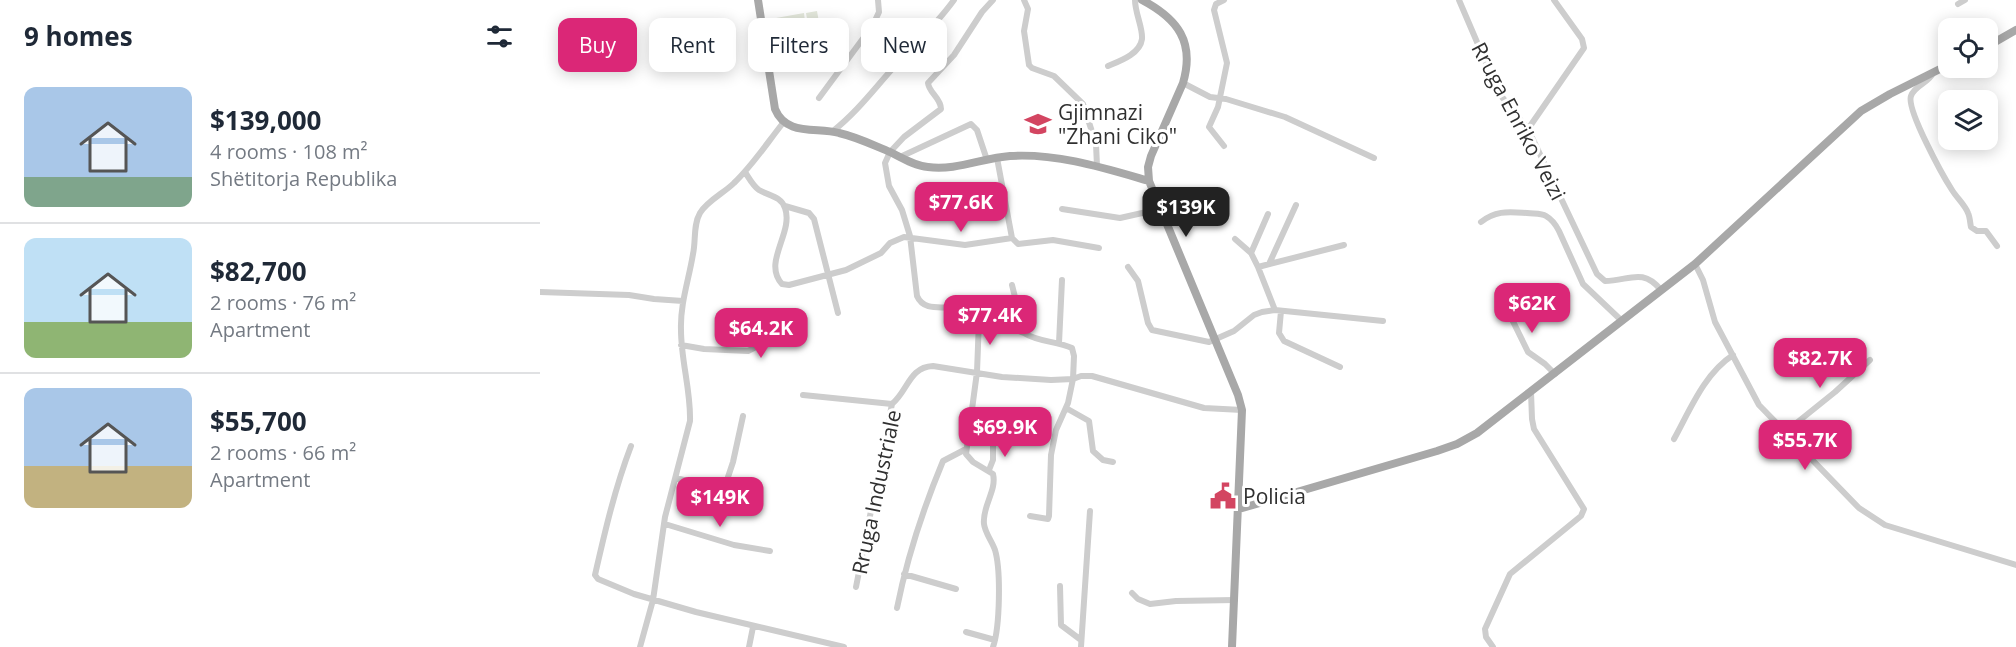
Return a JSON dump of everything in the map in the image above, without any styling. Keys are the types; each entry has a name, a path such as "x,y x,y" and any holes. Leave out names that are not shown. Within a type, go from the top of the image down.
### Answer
{"main road":[{"path":"758,0 773,101 783,123 797,128 833,131 866,141 930,168 1020,156 1054,158 1097,166 1149,181"},
{"path":"1142,0 1166,16 1181,32 1188,61 1183,83 1151,156 1148,167 1149,181 1216,340 1242,410 1232,647"},
{"path":"1998,40 2016,30"},
{"path":"1239,509 1457,444 1477,434 1695,264 1861,111 1938,70"}],"street":[{"path":"819,98 873,25 879,12 878,0"},
{"path":"833,131 861,106 954,0"},
{"path":"993,0 982,12 958,50 928,83 929,88 942,105 941,109 904,137 890,152 885,163 886,178 902,210 910,236 919,300 924,305 961,309 979,320 1008,327 1035,339 1059,343 1074,351 1073,379 1066,408 1056,430 1051,455 1049,516 1048,519 1030,516"},
{"path":"1024,0 1028,9 1024,31 1029,65 1054,76 1083,104 1096,144 1097,166"},
{"path":"1108,66 1127,58 1141,42 1135,0"},
{"path":"1224,0 1216,4 1214,10 1227,63 1220,98 1209,127 1224,146"},
{"name":"Rruga Enriko Veizi","path":"1459,0 1495,84 1502,97 1528,129 1597,274 1605,280 1646,277 1661,290"},
{"path":"1528,129 1584,48 1582,39 1554,0"},
{"path":"1958,4 1965,0"},
{"path":"1933,73 1928,81 1914,90 1910,100 1918,126 1948,184 1968,213 1971,227 1989,234 1997,246"},
{"path":"1183,83 1210,97 1285,117 1374,158"},
{"path":"640,647 653,600 665,524 690,422 691,408 681,345 683,301 699,215 745,172 783,123"},
{"path":"900,157 971,124 977,130 987,160"},
{"path":"997,158 1012,238 1018,244 1053,240 1099,249"},
{"path":"745,172 760,191 777,197 785,206 812,215 838,313"},
{"path":"1269,264 1296,205"},
{"path":"785,206 786,227 775,264 779,281 786,285 846,270 881,253 890,243 899,238 910,236 965,245 1012,238"},
{"path":"1062,209 1120,218 1160,209"},
{"path":"1481,222 1494,214 1507,211 1540,214 1548,217 1555,223 1583,285 1622,321"},
{"path":"1251,253 1268,214"},
{"path":"1235,239 1251,253 1258,267 1278,311 1279,333 1284,342 1340,367"},
{"path":"1258,267 1344,245"},
{"path":"1695,264 1703,280 1715,322 1759,405 1858,508 1871,518 1905,532 2016,565"},
{"path":"1128,267 1138,281 1148,323 1152,330 1202,341 1216,340 1262,312 1278,311 1383,321"},
{"path":"1059,343 1062,280"},
{"path":"1012,285 1024,333"},
{"path":"540,292 629,295 683,301"},
{"path":"1502,297 1527,352 1555,374"},
{"path":"681,345 704,350 748,351 770,340 793,339 796,335 784,318"},
{"path":"966,632 994,643 999,602 997,558 984,524 985,512 995,481 989,470 969,459 966,454 976,372 979,320"},
{"path":"1674,439 1712,374 1732,356"},
{"path":"1784,433 1835,392 1869,360"},
{"name":"Rruga Industriale","path":"855,587 892,404 913,374 921,368 943,366 1002,377 1051,380 1092,376 1204,408 1242,410"},
{"path":"1493,647 1486,637 1485,629 1510,574 1581,516 1584,509 1534,429 1531,392"},
{"path":"803,394 892,404"},
{"path":"1066,408 1089,421 1093,451 1103,460 1113,462"},
{"path":"676,478 718,489 725,486 743,416"},
{"path":"989,470 993,460 993,440"},
{"path":"631,446 617,483 596,575 603,582 653,600 753,627 844,647"},
{"path":"897,608 904,574 930,491 943,461 966,449"},
{"path":"1081,644 1090,511"},
{"path":"665,524 734,544 770,551"},
{"path":"904,574 956,589"},
{"path":"1060,586 1061,625 1081,644"},
{"path":"1132,593 1138,599 1150,604 1234,600"},
{"path":"749,647 753,627"}],"shaded area":[{"path":"817,11 818,18 807,18 806,13"},
{"path":"804,13 805,18 776,18"}],"place":[{"name":"Gjimnazi \"Zhani Ciko\"","path":"1038,124"},
{"name":"Policia","path":"1223,496"}]}
